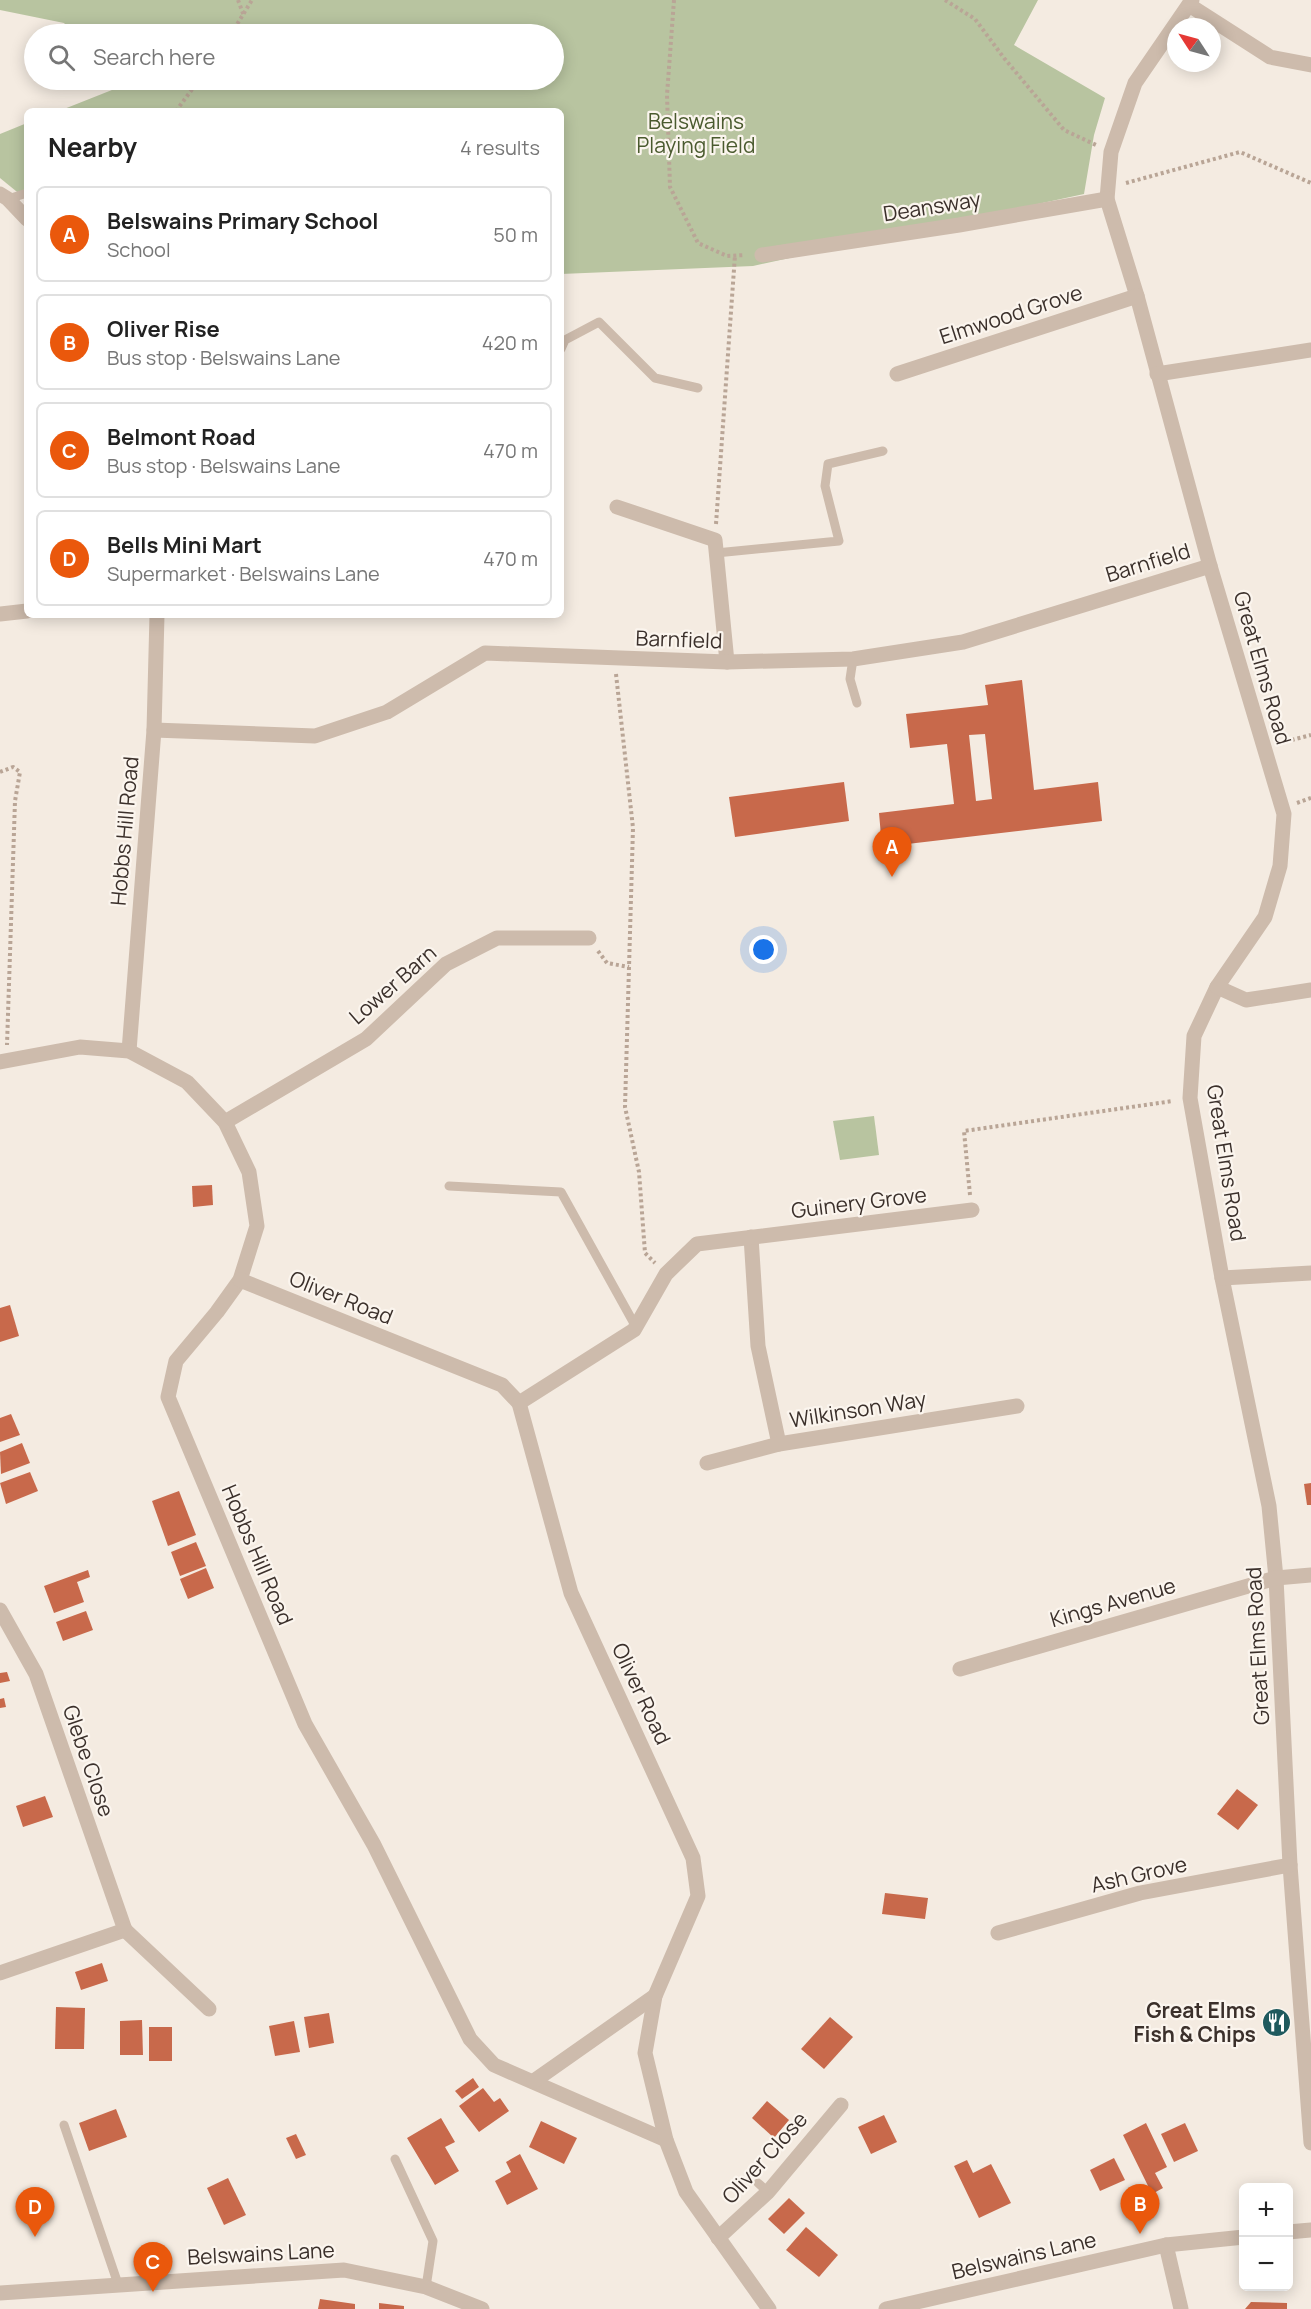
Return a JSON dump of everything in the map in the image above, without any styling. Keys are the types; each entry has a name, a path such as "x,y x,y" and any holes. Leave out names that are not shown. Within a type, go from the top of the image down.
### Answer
{"street":[{"name":"Great Elms Road","path":"1190,2 1135,83 1111,152 1108,193 1210,566 1284,814 1280,866 1265,917 1217,987 1194,1036 1190,1098 1222,1278 1269,1506 1276,1578 1290,1865 1311,2143"},
{"path":"1190,2 1270,57 1311,65"},
{"name":"Deansway","path":"762,255 959,225 1108,193"},
{"path":"4,197 24,216"},
{"name":"Elmwood Grove","path":"897,374 1137,296"},
{"path":"1157,375 1311,350"},
{"path":"617,507 715,547 727,662"},
{"name":"Barnfield","path":"154,730 315,736 387,712 486,653 727,662 853,659 963,642 1210,566"},
{"path":"0,614 24,611"},
{"name":"Hobbs Hill Road","path":"129,1051 154,730 157,618"},
{"name":"Lower Barn","path":"225,1122 366,1039 446,964 497,938 589,938"},
{"path":"1217,987 1246,1000 1311,990"},
{"name":"Hobbs Hill Road","path":"3,1061 80,1047 129,1051 187,1082 225,1122 249,1172 257,1226 240,1280 176,1361 168,1397 305,1724 374,1845 470,2038 494,2065 534,2081"},
{"name":"Guinery Grove","path":"666,1274 697,1244 972,1210"},
{"path":"751,1237 758,1346 779,1444"},
{"path":"1222,1278 1311,1273"},
{"path":"519,1403 634,1330 666,1274"},
{"name":"Oliver Road","path":"240,1280 502,1385 519,1403 571,1593 693,1858 698,1896 655,1996 645,2053 666,2140 686,2192 769,2309"},
{"name":"Wilkinson Way","path":"707,1463 779,1444 1017,1406"},
{"name":"Kings Avenue","path":"960,1669 1276,1578 1311,1575"},
{"name":"Glebe Close","path":"0,1610 36,1674 125,1930 209,2009"},
{"name":"Ash Grove","path":"998,1933 1140,1893 1290,1865"},
{"path":"0,1973 125,1930"},
{"path":"534,2081 655,1996"},
{"path":"534,2081 666,2140"},
{"name":"Oliver Close","path":"718,2238 841,2105"},
{"path":"1293,2232 1311,2230"},
{"name":"Belswains Lane","path":"886,2309 1166,2245 1239,2238"},
{"path":"1166,2245 1181,2309"},
{"name":"Belswains Lane","path":"0,2293 344,2270 426,2287 482,2309"}],"lane":[{"path":"4,197 24,194"},
{"path":"564,342 599,322 655,378 698,388"},
{"path":"715,547 839,541 825,486 828,464 883,451"},
{"path":"853,659 850,680 857,703"},
{"path":"449,1186 561,1192 636,1327"},
{"path":"64,2125 118,2284"},
{"path":"395,2159 433,2241 426,2287"}],"path":[{"path":"238,0 244,17"},
{"path":"239,24 252,0"},
{"path":"674,0 667,95 670,187 698,243 727,256 762,255"},
{"path":"945,0 975,19 1064,130 1111,152"},
{"path":"178,108 192,90"},
{"path":"1108,193 1240,152 1311,183"},
{"path":"715,547 735,255"},
{"path":"614,658 633,828 625,1107 639,1172 645,1254 666,1274"},
{"path":"1264,747 1311,735"},
{"path":"0,772 13,767 20,772 15,801 3,1061"},
{"path":"589,938 607,963 630,967"},
{"path":"972,1210 964,1131 1190,1098"}],"green space":[{"name":"Belswains Playing Field","path":"0,0 1038,0 1014,45 1105,98 1094,135 1084,194 753,266 564,274 564,108 67,108 112,90 564,90 564,24 65,24 0,10"},
{"path":"24,124 24,198 0,178 0,134"},
{"path":"874,1116 879,1155 840,1160 833,1121"}],"building":[{"path":"1022,680 1034,790 1098,782 1102,821 882,847 879,813 954,804 947,744 910,748 906,714 988,705 985,685","holes":["985,734 992,799 976,801 969,735"]},
{"path":"844,782 849,821 735,837 729,797"},
{"path":"212,1185 213,1205 193,1207 192,1186"},
{"path":"10,1305 19,1336 0,1342 0,1308"},
{"path":"11,1414 20,1435 0,1442 0,1418"},
{"path":"22,1443 30,1463 1,1474 0,1452"},
{"path":"30,1472 38,1491 6,1504 0,1483"},
{"path":"1311,1483 1311,1505 1307,1505 1304,1484"},
{"path":"179,1491 196,1535 168,1546 152,1501"},
{"path":"196,1542 206,1566 180,1576 171,1552"},
{"path":"206,1568 214,1588 188,1599 180,1579"},
{"path":"88,1570 90,1577 77,1582 84,1602 54,1613 44,1586"},
{"path":"86,1611 93,1630 63,1641 56,1622"},
{"path":"7,1672 10,1681 0,1683 0,1673"},
{"path":"4,1698 6,1707 0,1708 0,1699"},
{"path":"1237,1789 1258,1805 1238,1830 1217,1814"},
{"path":"45,1796 53,1817 23,1827 16,1806"},
{"path":"885,1893 928,1898 925,1919 882,1914"},
{"path":"102,1963 108,1981 81,1990 75,1972"},
{"path":"56,2007 85,2008 84,2049 55,2049"},
{"path":"329,2013 334,2043 309,2048 304,2017"},
{"path":"830,2017 853,2037 824,2069 801,2049"},
{"path":"142,2020 143,2055 120,2055 120,2021"},
{"path":"294,2021 300,2052 275,2056 269,2026"},
{"path":"149,2027 172,2027 172,2061 149,2061"},
{"path":"473,2078 479,2087 462,2099 455,2091"},
{"path":"483,2088 494,2102 500,2098 509,2111 479,2132 459,2106"},
{"path":"767,2101 789,2120 774,2138 752,2118"},
{"path":"116,2109 127,2137 89,2151 79,2123"},
{"path":"884,2115 897,2142 871,2154 858,2127"},
{"path":"441,2118 455,2142 445,2147 459,2171 435,2185 407,2138"},
{"path":"541,2121 577,2138 564,2164 529,2147"},
{"path":"1146,2123 1167,2167 1155,2173 1163,2188 1152,2194 1123,2135"},
{"path":"1185,2123 1198,2151 1174,2162 1161,2134"},
{"path":"296,2134 306,2155 296,2159 286,2138"},
{"path":"520,2154 538,2189 507,2205 495,2181 511,2172 506,2162"},
{"path":"1114,2158 1125,2180 1100,2191 1090,2170"},
{"path":"967,2160 973,2173 991,2164 1011,2203 979,2218 954,2166"},
{"path":"228,2178 246,2215 224,2225 207,2188"},
{"path":"789,2198 805,2213 784,2234 768,2219"},
{"path":"806,2227 838,2255 819,2277 786,2250"},
{"path":"320,2299 355,2304 355,2309 318,2309"},
{"path":"1251,2302 1287,2303 1287,2309 1245,2309"},
{"path":"379,2303 404,2306 404,2309 379,2309"}],"place":[{"name":"Belswains Primary School","path":"892,877"},
{"name":"Great Elms Fish & Chips","path":"1277,2023"},
{"name":"Oliver Rise","path":"1140,2234"},
{"name":"Bells Mini Mart","path":"35,2237"},
{"name":"Belmont Road","path":"153,2292"}]}
